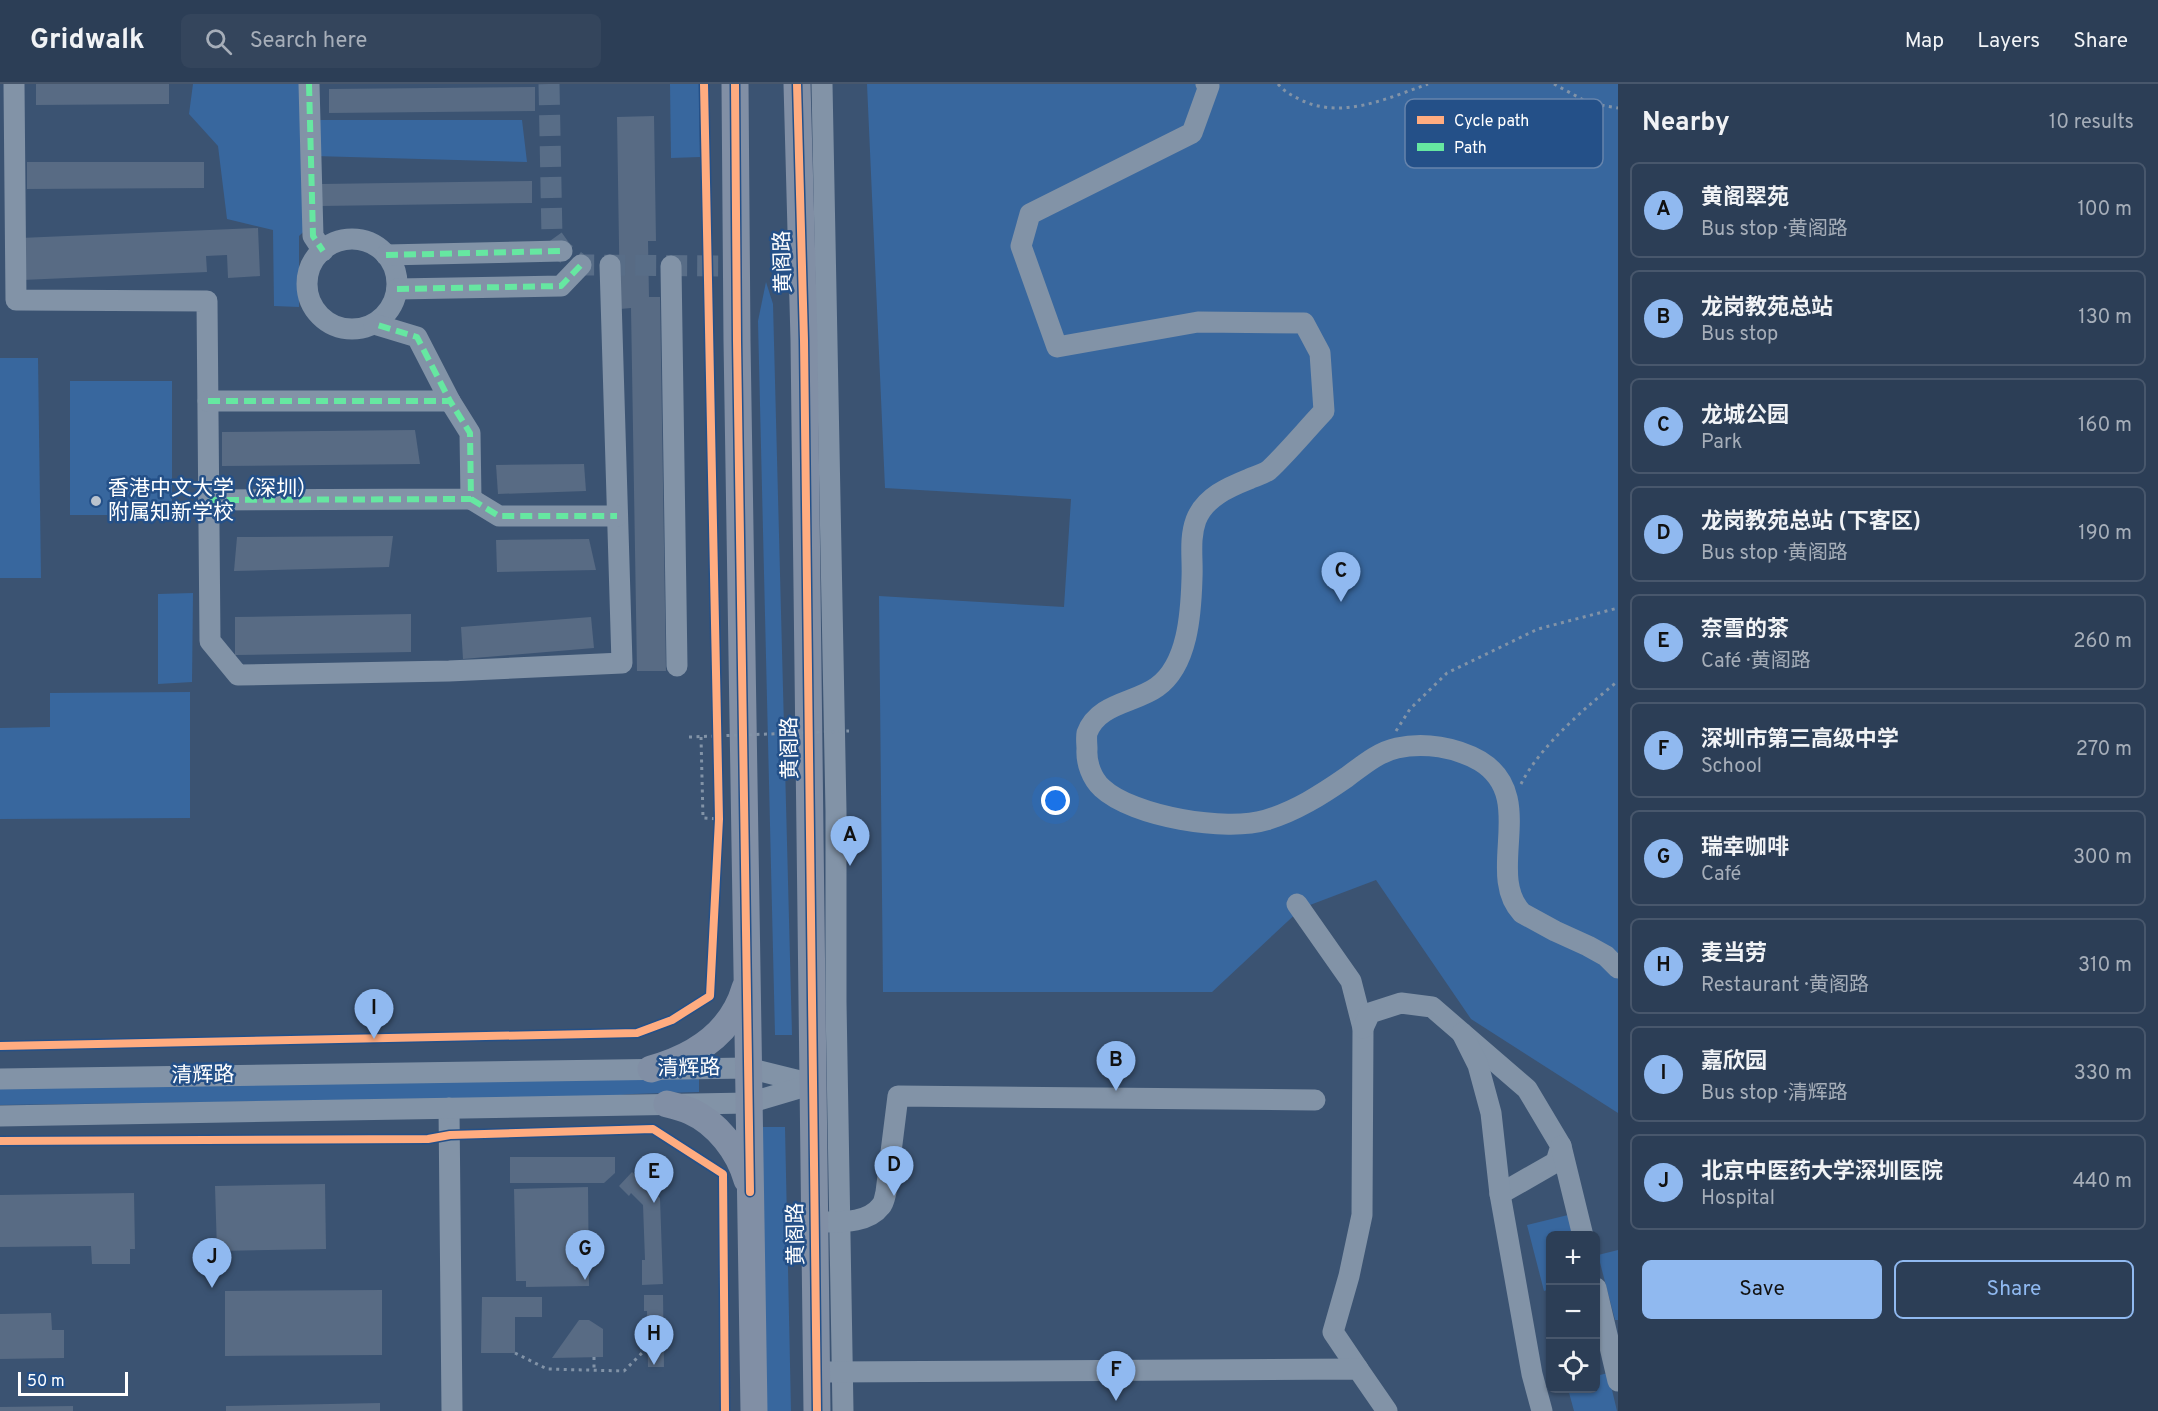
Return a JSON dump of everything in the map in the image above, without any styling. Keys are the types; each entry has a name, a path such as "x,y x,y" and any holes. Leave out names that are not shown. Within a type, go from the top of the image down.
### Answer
{"main road":[{"path":"735,84 737,353 754,1411"},
{"name":"黄阁路","path":"797,84 804,340 813,1084 827,1222 829,1372 817,1411"},
{"path":"651,1069 693,1054 709,1042 734,1013 742,999 747,981"},
{"path":"667,1104 690,1111 710,1123 725,1138 740,1162 750,1192"}],"street":[{"path":"14,84 16,300 207,301 210,641 238,675 449,671 622,663 610,265"},
{"path":"309,84 313,236 323,251"},
{"path":"822,84 836,799 836,1002 827,1222 868,1217 881,1206 886,1192 897,1096 1316,1100"},
{"path":"1206,84 1209,86 1192,134 1030,214 1021,246 1057,347 1198,322 1304,323 1320,353 1324,411 1267,472 1227,488 1208,502 1197,517 1192,536 1190,608 1185,637 1176,664 1169,676 1157,688 1113,706 1097,719 1087,734 1086,759 1093,775 1102,788 1135,808 1171,817 1228,823 1263,821 1293,810 1320,796 1383,752 1412,746 1442,748 1461,753 1481,762 1503,785 1509,809 1508,883 1514,904 1530,918 1606,956 1618,968"},
{"path":"346,240 362,240 375,246 386,255 394,267 398,281 391,309 381,320 354,330 339,328 326,321 315,310 308,296 307,281 310,266 331,244 346,240"},
{"path":"386,255 562,251"},
{"path":"397,289 561,286 581,265"},
{"path":"670,266 677,666"},
{"path":"374,324 417,337 450,401 470,433 471,499"},
{"path":"208,401 450,401"},
{"path":"209,500 471,499 499,516 617,516"},
{"path":"1297,904 1352,981 1363,1028 1362,1215 1349,1276 1333,1332 1387,1411"},
{"path":"1363,1028 1370,1013 1401,1003 1432,1007 1527,1089 1561,1146 1582,1231"},
{"path":"1462,1034 1478,1065 1491,1113 1500,1194 1532,1374 1542,1411"},
{"name":"清辉路","path":"0,1079 748,1068 813,1084"},
{"name":"清辉路","path":"0,1116 749,1103 813,1084"},
{"path":"449,1108 452,1411"},
{"path":"1500,1194 1556,1162 1561,1146"},
{"path":"1600,1305 1618,1381"},
{"path":"843,1411 829,1372 1358,1369"}],"path":[{"path":"1278,84 1285,92 1315,107 1345,109 1383,100 1428,84"},
{"path":"1554,84 1582,99"},
{"path":"1603,105 1618,108"},
{"path":"1383,752 1410,709 1447,673 1538,629 1618,609"},
{"path":"1509,809 1526,774 1552,741 1618,681"},
{"path":"717,725 717,749"},
{"path":"689,737 849,731"},
{"path":"701,737 703,818 719,819"},
{"path":"718,808 718,831"},
{"path":"515,1353 547,1370 624,1371 647,1348"},
{"path":"594,1357 594,1371"}],"shaded area":[{"path":"193,84 317,84 317,120 522,120 527,162 314,156 315,221 299,236 299,307 274,306 273,230 227,219 218,146 189,114"},
{"path":"670,84 699,84 700,157 671,158"},
{"path":"867,84 1618,84 1618,1113 1471,1019 1376,880 1302,908 1212,992 883,992 879,596 1064,607 1071,499 885,488"},
{"path":"766,282 773,304 792,1035 775,1035 758,321"},
{"path":"0,358 38,358 41,578 0,578"},
{"path":"70,381 172,381 172,515 70,515"},
{"path":"193,593 192,682 158,684 158,594"},
{"path":"190,692 190,818 0,819 0,728 50,727 50,693"},
{"path":"699,1075 699,1092 594,1097 0,1105 0,1088"},
{"path":"757,1127 785,1127 791,1411 762,1411"},
{"path":"1568,1215 1572,1231 1546,1231 1546,1290 1544,1291 1527,1225"},
{"path":"1618,1250 1618,1320 1615,1320 1600,1263 1600,1254"},
{"path":"1608,1373 1617,1411 1574,1411 1569,1393 1600,1393 1600,1375"}],"building":[{"path":"36,84 169,84 169,104 36,105"},
{"path":"535,87 535,111 329,113 329,89"},
{"path":"654,116 656,241 648,241 649,297 660,297 666,671 637,671 631,308 620,309 617,117"},
{"path":"27,162 204,162 204,188 27,189"},
{"path":"532,181 532,203 321,206 321,184"},
{"path":"258,228 260,276 228,278 227,255 206,256 207,272 22,280 20,238"},
{"path":"415,430 420,464 222,466 222,432"},
{"path":"584,464 586,491 498,494 496,465"},
{"path":"393,536 389,567 234,571 237,537"},
{"path":"589,539 596,570 497,572 496,540"},
{"path":"411,614 411,652 235,655 235,617"},
{"path":"591,617 594,648 463,659 461,627"},
{"path":"510,1157 615,1157 615,1173 604,1183 510,1183"},
{"path":"632,1172 660,1198 663,1284 642,1285 642,1260 645,1260 643,1205 631,1193 629,1196 619,1186"},
{"path":"325,1184 326,1249 217,1251 215,1186"},
{"path":"588,1187 589,1286 526,1287 526,1281 516,1281 514,1189"},
{"path":"134,1193 135,1249 130,1249 130,1264 92,1264 91,1246 0,1247 0,1195"},
{"path":"382,1290 382,1355 225,1356 225,1291"},
{"path":"644,1295 663,1295 664,1367 648,1367 647,1311 644,1311"},
{"path":"482,1297 542,1297 542,1317 515,1317 515,1353 481,1353"},
{"path":"51,1313 52,1330 64,1330 64,1358 0,1359 0,1314"},
{"path":"579,1320 589,1320 603,1329 603,1357 552,1358"},
{"path":"380,1403 380,1411 226,1411 226,1406"},
{"path":"73,1406 73,1411 0,1411 0,1407"}],"tunnel":[{"path":"549,84 552,237 562,251 581,265 736,266"}],"marked path":[{"path":"309,84 313,236 323,251"},
{"path":"386,255 562,251"},
{"path":"397,289 561,286 581,265"},
{"path":"208,401 450,401 417,337 374,324"},
{"path":"209,500 471,499 470,433 450,401"},
{"path":"471,499 499,516 617,516"}],"cycle path":[{"path":"0,1046 637,1033 672,1020 710,996 719,819 704,84"},
{"path":"735,84 750,1192"},
{"path":"797,84 804,340 817,1411"},
{"path":"0,1141 428,1139 450,1135 653,1129 723,1174 725,1411"}],"place":[{"name":"香港中文大学（深圳） 附属知新学校","path":"96,501"},
{"name":"龙城公园","path":"1341,602"},
{"name":"黄阁翠苑","path":"850,866"},
{"name":"嘉欣园","path":"374,1039"},
{"name":"龙岗教苑总站","path":"1116,1091"},
{"name":"龙岗教苑总站 (下客区)","path":"894,1196"},
{"name":"奈雪的茶","path":"654,1203"},
{"name":"瑞幸咖啡","path":"585,1280"},
{"name":"北京中医药大学深圳医院","path":"212,1288"},
{"name":"麦当劳","path":"654,1365"},
{"name":"深圳市第三高级中学","path":"1116,1401"}]}
